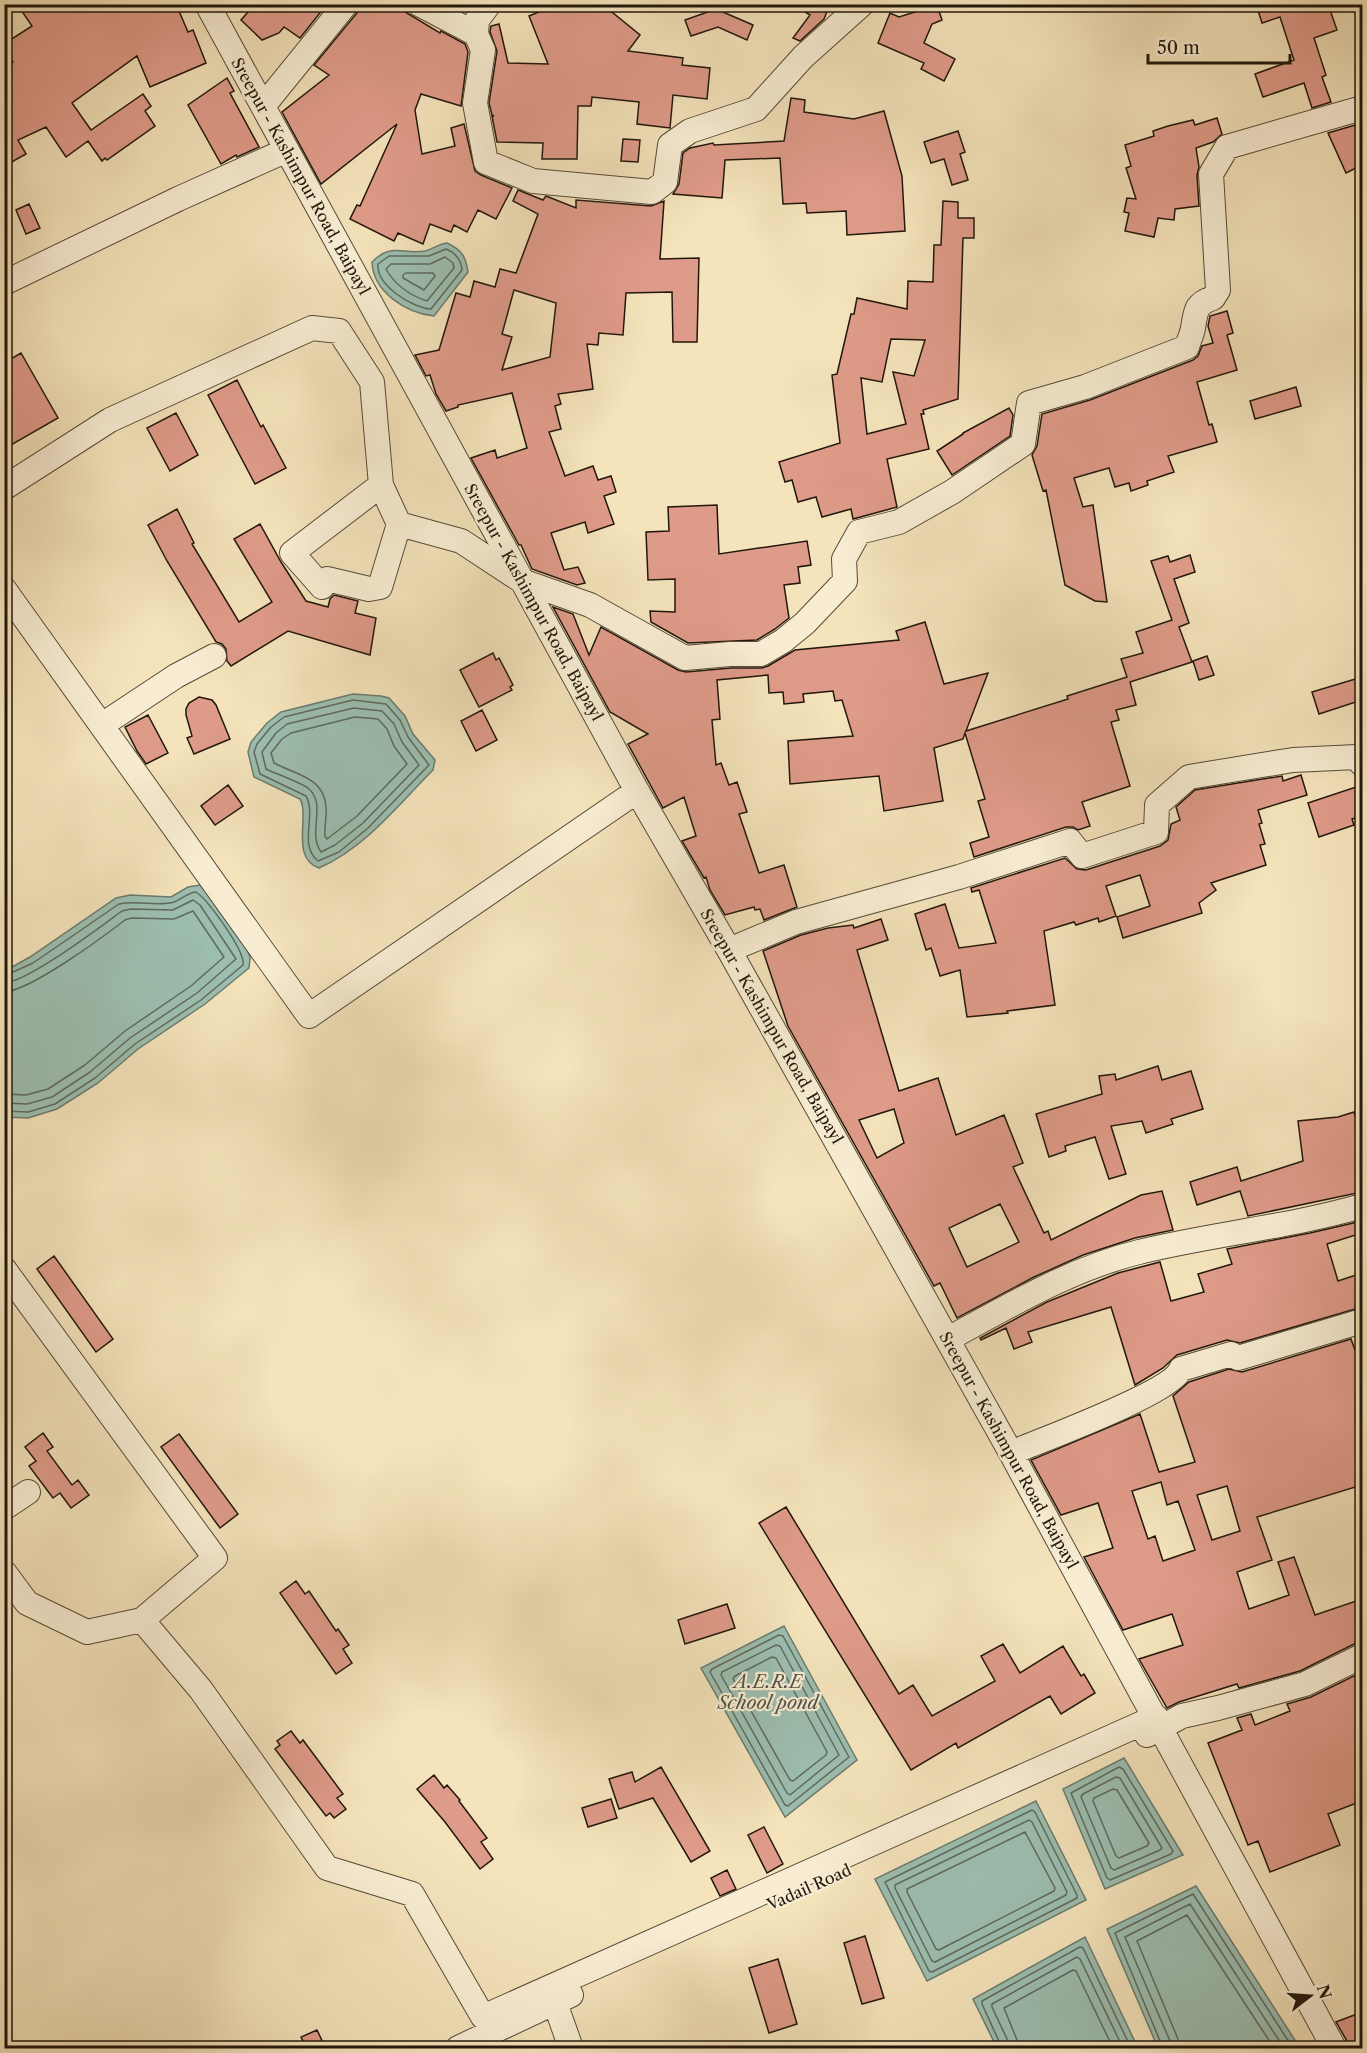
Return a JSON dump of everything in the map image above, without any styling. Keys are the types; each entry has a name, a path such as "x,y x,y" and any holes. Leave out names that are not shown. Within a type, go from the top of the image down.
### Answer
{"street":[{"name":"Sreepur - Kashimpur Road, Baipayl","path":"207,4 637,791 729,950 1011,1453 1334,2049"},
{"path":"264,105 346,4"},
{"path":"419,4 476,34"},
{"path":"489,4 477,20 476,34 483,50 475,103 486,162 533,181 652,192 665,182 670,145 690,131 756,109 803,57 862,4"},
{"path":"399,525 462,541 522,581 590,605 685,658 760,654 805,623 845,581 844,559 859,532 899,522 952,492 1023,444 1029,403 1085,387 1187,347 1193,328 1194,314 1203,302 1213,298 1218,290 1211,174 1227,147 1362,108"},
{"path":"4,283 178,199 287,150"},
{"path":"4,488 110,420 312,328 339,331 372,382 381,485 399,525 380,587 369,589 327,579 322,587 292,553 381,485"},
{"path":"4,589 309,1016 637,791"},
{"path":"102,725 176,676 214,656"},
{"path":"729,950 796,922 959,878 1070,841 1082,856 1156,832 1157,806 1189,777 1293,760 1357,757 1362,764"},
{"path":"948,1339 1052,1282 1136,1252 1318,1218 1362,1206"},
{"path":"4,1269 215,1558 142,1620 87,1632 27,1603 4,1572"},
{"path":"1011,1453 1150,1394 1178,1376 1181,1369 1232,1354 1238,1358 1362,1321"},
{"path":"4,1508 28,1492"},
{"path":"142,1620 201,1690 327,1868 412,1894 483,2017 1159,1723 1305,1684 1362,1656"},
{"name":"Vadail Road","path":"458,2049 660,1953 1159,1723"},
{"path":"555,2003 571,2049"}],"water":[{"path":"447,243 462,254 468,272 434,316 402,306 378,283 372,262 385,252 425,251"},
{"path":"353,694 389,698 405,716 413,734 435,760 433,770 380,825 351,849 319,868 310,863 305,855 300,799 254,777 248,752 251,742 267,723 281,712"},
{"path":"200,885 243,942 250,958 249,968 205,1004 138,1049 98,1083 57,1109 28,1118 5,1117 5,971 30,957 116,898 130,895 171,897 188,887"},
{"name":"A.E.R.E School pond","path":"784,1626 857,1760 785,1817 701,1668"},
{"path":"1124,1758 1183,1855 1105,1889 1063,1789"},
{"path":"1036,1801 1086,1900 927,1981 875,1879"},
{"path":"1196,1886 1300,2048 1158,2048 1107,1929"},
{"path":"1085,1937 1138,2048 997,2048 973,1999"}],"building":[{"path":"17,4 176,4 188,32 193,30 206,63 150,87 137,56 72,103 91,130 143,94 151,106 145,111 155,126 107,160 105,158 102,161 88,141 66,157 46,127 18,140 26,154 10,163 4,151 4,68 13,62 4,49 4,44 32,26"},
{"path":"255,4 327,4 300,38 284,27 279,33 262,40 241,20"},
{"path":"360,4 392,4 440,33 441,31 465,44 468,52 461,106 421,94 415,110 422,154 455,146 451,128 464,124 475,171 512,188 496,219 478,210 467,232 454,225 451,232 430,224 423,244 398,233 394,241 350,219 357,205 360,206 397,124 321,184 282,112 329,75 314,65 357,13"},
{"path":"558,4 602,4 640,35 628,51 683,58 682,65 710,68 707,99 673,95 670,128 637,124 639,102 592,97 591,106 578,106 577,159 542,159 543,143 497,142 492,116 494,116 489,103 497,51 490,32 491,26 499,24 508,63 548,64 529,16"},
{"path":"793,4 830,4 824,19 800,41 793,38 810,15"},
{"path":"1256,4 1328,4 1337,30 1314,38 1326,75 1322,77 1331,102 1312,108 1304,83 1263,97 1255,74 1294,60 1280,17 1262,23"},
{"path":"937,5 942,20 932,24 924,43 955,59 944,81 921,69 924,63 878,43 890,13 899,17"},
{"path":"716,9 753,25 747,40 718,27 691,36 685,20"},
{"path":"227,78 234,91 230,93 259,147 237,157 236,155 221,164 188,105"},
{"path":"791,98 805,100 804,112 854,119 884,111 902,176 905,231 847,235 846,211 807,213 806,203 783,204 780,158 725,160 722,198 673,194 679,184 683,153 690,148 713,143 714,145 784,141"},
{"path":"1217,118 1222,134 1213,142 1196,148 1199,167 1197,175 1199,206 1175,209 1174,220 1158,218 1154,237 1125,231 1129,213 1124,212 1127,198 1136,199 1126,168 1131,166 1125,145 1154,136 1153,131 1168,126 1193,120 1195,125"},
{"path":"1362,123 1362,165 1346,173 1328,133"},
{"path":"958,131 965,152 960,154 968,180 952,185 944,159 931,163 924,142"},
{"path":"623,139 640,140 638,162 621,161"},
{"path":"518,190 543,200 546,196 576,208 576,200 651,206 664,201 660,259 699,258 697,342 673,342 672,292 626,293 623,335 599,333 598,345 587,344 593,389 558,394 561,404 555,406 561,429 549,432 565,476 593,466 598,480 611,476 616,492 604,496 614,524 588,533 585,522 551,533 564,570 578,567 585,583 577,585 532,569 521,545 471,458 495,450 497,458 527,448 512,393 458,405 446,411 436,394 430,375 426,376 415,355 439,350 456,293 470,297 474,281 495,287 500,269 516,273 538,214 513,201","holes":["514,290 556,303 550,357 502,370 512,337 502,334"]},
{"path":"943,201 958,202 958,218 974,218 974,238 963,238 958,399 923,410 924,414 921,414 929,449 887,459 897,507 853,519 851,509 822,517 816,497 798,502 792,480 785,482 779,462 840,443 832,375 837,374 857,298 907,309 908,281 933,282 934,245 941,245","holes":["891,339 925,340 914,376 893,372 906,424 867,434 861,378 882,382"]},
{"path":"29,204 40,228 26,234 16,210"},
{"path":"1227,311 1233,333 1227,335 1237,370 1197,382 1209,425 1212,424 1217,442 1168,456 1174,472 1147,481 1148,485 1131,491 1129,483 1115,487 1109,468 1074,478 1083,507 1093,505 1107,602 1095,601 1065,585 1046,490 1043,491 1032,455 1037,446 1042,414 1090,400 1193,360 1198,356 1202,346 1213,343 1208,326 1210,316"},
{"path":"21,353 58,418 4,449 4,363"},
{"path":"237,380 261,427 263,425 286,468 255,484 208,395"},
{"path":"1296,387 1301,406 1255,419 1250,401"},
{"path":"1009,408 1013,415 1010,436 952,475 937,451 963,433"},
{"path":"176,413 198,455 170,471 147,428"},
{"path":"717,505 719,554 807,541 811,565 798,567 800,583 784,585 789,618 775,629 757,640 688,643 651,622 650,611 675,612 675,579 648,580 646,532 669,531 668,507"},
{"path":"177,509 194,543 192,544 239,622 272,602 234,539 260,524 306,601 328,607 334,595 358,601 355,613 376,618 370,655 288,631 231,666 227,661 226,649 222,644 216,642 148,525"},
{"path":"1190,555 1195,572 1174,579 1189,623 1179,627 1192,662 1130,682 1136,705 1116,710 1119,720 1111,722 1130,786 1082,802 1090,826 1078,830 1066,827 974,857 970,843 989,837 978,801 985,799 965,733 963,739 934,748 943,801 884,811 879,776 790,784 788,741 853,736 842,700 835,701 833,691 803,694 804,702 784,704 783,692 769,693 768,675 717,680 720,719 712,720 716,765 721,763 729,785 737,782 747,812 739,814 759,873 784,865 797,907 764,920 760,909 755,910 754,907 725,915 710,890 706,877 704,878 682,841 696,836 684,797 663,808 628,744 648,734 610,712 553,607 573,614 589,655 601,627 678,670 686,672 762,668 795,650 899,640 896,631 925,622 944,684 988,673 966,731 1068,699 1067,696 1127,677 1121,659 1143,653 1136,632 1172,620 1151,561 1168,556 1170,562"},
{"path":"493,653 496,660 499,658 513,685 510,687 512,690 479,707 460,670"},
{"path":"1207,656 1214,675 1199,680 1193,661"},
{"path":"1362,677 1362,700 1319,714 1312,692"},
{"path":"199,697 212,700 216,705 230,739 194,754 187,738 192,736 186,709 189,703"},
{"path":"482,710 497,740 476,751 461,721"},
{"path":"148,715 168,753 146,764 125,727"},
{"path":"1301,775 1307,795 1258,810 1262,823 1259,824 1265,844 1260,845 1266,865 1211,883 1216,890 1199,903 1202,913 1123,938 1117,917 1150,906 1140,875 1106,886 1116,916 1099,922 1098,918 1076,925 1074,922 1044,931 1055,1005 967,1017 960,970 940,976 931,948 926,950 915,914 945,904 959,948 996,943 979,890 972,892 971,888 1065,858 1077,869 1086,870 1160,846 1168,840 1171,824 1180,820 1176,807 1195,790 1282,776 1283,781"},
{"path":"228,785 243,806 215,825 201,806"},
{"path":"1362,785 1362,816 1352,819 1354,825 1319,837 1308,803"},
{"path":"881,919 888,940 857,950 899,1091 938,1078 956,1135 1004,1115 1023,1163 1013,1167 1044,1233 1048,1231 1051,1240 1141,1195 1162,1191 1173,1230 1135,1238 1083,1255 1034,1277 957,1318 940,1283 934,1286 788,1026 763,951 801,935 828,928 853,925 854,928","holes":["894,1109 904,1143 877,1158 859,1120","1000,1204 1019,1242 967,1267 949,1228"]},
{"path":"1158,1066 1162,1080 1191,1071 1203,1109 1171,1119 1173,1124 1146,1133 1142,1121 1111,1126 1126,1174 1109,1179 1095,1137 1065,1146 1066,1151 1049,1157 1036,1114 1102,1094 1099,1076 1115,1074 1116,1080"},
{"path":"1354,1112 1357,1121 1362,1119 1362,1192 1248,1216 1240,1191 1197,1205 1190,1182 1237,1167 1241,1181 1303,1161 1298,1121 1338,1117"},
{"path":"1362,1221 1362,1233 1327,1244 1338,1281 1362,1273 1362,1307 1240,1343 1227,1340 1177,1355 1163,1368 1135,1385 1111,1307 1028,1332 1032,1342 1014,1349 1006,1328 981,1340 980,1338 1047,1302 1118,1273 1160,1262 1171,1301 1204,1292 1198,1274 1232,1264 1227,1249"},
{"path":"54,1256 113,1339 96,1352 37,1269"},
{"path":"1351,1339 1355,1350 1362,1348 1362,1485 1257,1517 1272,1560 1237,1572 1249,1609 1289,1595 1278,1562 1294,1557 1315,1615 1362,1599 1362,1642 1300,1671 1239,1688 1237,1684 1167,1708 1139,1659 1183,1645 1172,1614 1123,1630 1084,1557 1113,1548 1098,1503 1061,1515 1031,1460 1140,1414 1159,1472 1195,1462 1173,1396 1189,1382 1229,1369 1242,1372","holes":["1161,1482 1167,1505 1178,1501 1195,1550 1163,1561 1155,1536 1148,1539 1132,1491","1227,1486 1240,1531 1212,1540 1197,1495"]},
{"path":"43,1433 53,1447 47,1451 72,1485 78,1480 89,1495 71,1508 60,1493 53,1498 29,1466 36,1461 25,1447"},
{"path":"179,1434 238,1514 220,1528 161,1447"},
{"path":"786,1507 899,1694 913,1685 932,1716 995,1681 981,1656 1003,1644 1020,1673 1063,1646 1081,1676 1084,1674 1095,1693 1061,1714 1050,1696 958,1748 956,1743 911,1770 759,1523"},
{"path":"296,1581 305,1594 309,1591 336,1631 338,1629 349,1645 343,1649 352,1663 336,1674 280,1593"},
{"path":"727,1604 735,1628 685,1644 678,1620"},
{"path":"1362,1672 1362,1801 1328,1814 1340,1845 1270,1872 1258,1841 1248,1845 1208,1743 1242,1730 1237,1718 1251,1714 1255,1725 1290,1711 1287,1704 1311,1697"},
{"path":"291,1731 300,1743 303,1740 343,1794 337,1798 346,1809 334,1818 330,1813 326,1816 275,1749 280,1745 277,1741"},
{"path":"661,1767 710,1851 691,1862 653,1798 619,1809 609,1779 632,1772 635,1782"},
{"path":"434,1775 444,1788 447,1785 460,1800 487,1838 481,1842 493,1859 480,1869 417,1789"},
{"path":"611,1799 617,1818 588,1827 582,1808"},
{"path":"764,1827 783,1864 767,1873 748,1835"},
{"path":"727,1870 736,1889 720,1896 711,1878"},
{"path":"865,1936 884,1998 862,2004 844,1943"},
{"path":"778,1959 797,2024 769,2033 749,1968"},
{"path":"1357,2014 1362,2029 1362,2049 1348,2049 1347,2041 1336,2022"},
{"path":"317,2030 326,2049 307,2049 301,2037"}]}
